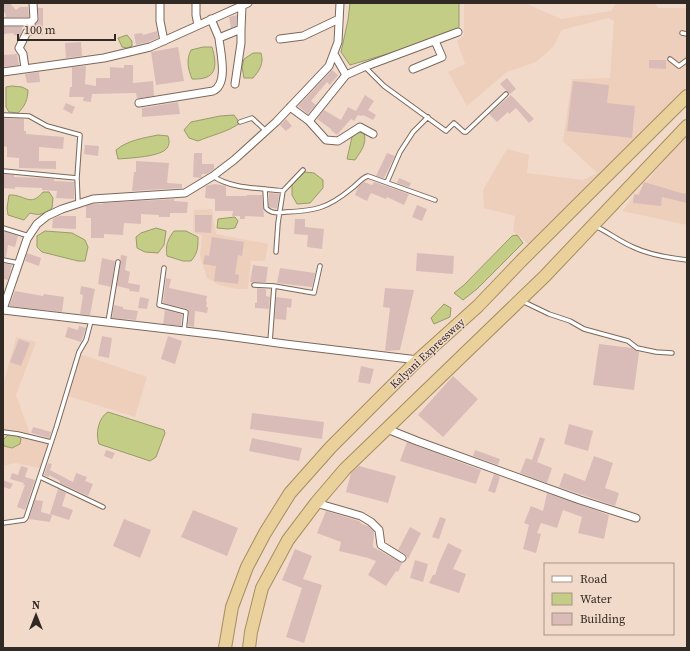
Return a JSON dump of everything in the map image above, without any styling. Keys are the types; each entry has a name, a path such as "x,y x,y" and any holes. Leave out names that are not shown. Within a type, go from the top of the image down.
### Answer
{"highway":[{"name":"Kalyani Expressway","path":"225,648 232,607 247,567 265,533 290,493 331,447 418,360 478,306 687,96"},
{"path":"249,648 251,632 262,588 288,540 316,503 345,469 545,276 594,226 687,126"}],"street":[{"path":"25,68 23,54 19,48 27,32 31,31 31,22 34,19 33,3"},
{"path":"160,3 160,22 164,41"},
{"path":"196,3 198,25"},
{"path":"340,3 338,42 329,66 290,107 234,160 188,192 181,194 93,199 78,203 47,216 37,224 29,236 3,310 418,360"},
{"path":"3,72 104,58 150,47 245,4"},
{"path":"235,84 245,4"},
{"path":"139,103 214,91 218,89 221,85 223,70 222,52 219,38 211,19"},
{"path":"280,39 303,36 339,19"},
{"path":"3,22 31,22"},
{"path":"219,38 241,29"},
{"path":"309,121 346,75 458,32"},
{"path":"412,69 442,56 435,41"},
{"path":"334,54 346,75"},
{"path":"290,107 309,121 322,137 329,141 335,142 341,140 358,128 362,128 373,134"},
{"path":"387,429 580,500 636,518"},
{"path":"316,503 366,518 379,530 381,545 402,558"}],"lane":[{"path":"682,33 687,34"},
{"path":"670,59 679,66 687,60"},
{"path":"364,67 384,86 444,130 448,130 454,122 465,132 506,94"},
{"path":"3,116 29,116 47,126 80,135 77,178 78,203"},
{"path":"240,122 252,118 266,130"},
{"path":"386,182 400,152 413,132 428,118"},
{"path":"276,252 283,191 303,170"},
{"path":"3,171 77,178"},
{"path":"213,176 228,184 283,191"},
{"path":"265,189 267,210 272,212 308,211 327,206 352,189 364,177 368,176 435,200"},
{"path":"594,226 620,241 647,253 687,260"},
{"path":"3,228 29,236"},
{"path":"3,260 19,263"},
{"path":"108,323 118,262"},
{"path":"254,285 274,286 314,292 320,266"},
{"path":"164,268 159,305 186,312 184,331"},
{"path":"270,342 274,286"},
{"path":"519,300 549,314 570,321 584,329 628,341 637,348 656,352 672,353"},
{"path":"3,523 25,519 40,477 79,352 86,340 91,321"},
{"path":"3,432 51,442"},
{"path":"40,477 103,507"}],"shaded area":[{"path":"464,3 527,4 561,19 611,11 616,3 655,3 658,8 687,8 687,89 534,249 513,231 515,216 484,208 483,190 507,149 529,155 527,173 583,180 597,173 563,141 572,79 610,78 614,21 608,18 562,30 553,47 536,62 507,72 467,106 448,72 465,64 457,41 464,35"},
{"path":"687,133 687,225 622,211"},
{"path":"212,209 216,234 268,244 265,261 251,261 248,289 237,289 219,285 207,278 200,256 202,235 193,233 194,210"},
{"path":"16,337 36,342 16,395 32,439 50,444 40,468 15,463 3,466 3,386"},
{"path":"80,354 147,377 135,417 68,396"}],"water":[{"path":"350,3 459,3 459,29 424,43 350,65 341,52"},
{"path":"127,35 132,41 132,46 127,48 122,47 118,38"},
{"path":"203,47 212,47 215,67 210,75 200,79 192,79 188,64 189,54 191,50"},
{"path":"253,53 261,53 261,66 253,78 244,78 242,67 244,59"},
{"path":"6,87 22,87 28,90 26,102 18,113 9,112 6,107"},
{"path":"234,115 240,123 225,131 198,141 189,138 184,130 191,122 220,116"},
{"path":"358,132 364,133 365,141 363,147 355,160 347,159 352,137"},
{"path":"158,135 168,136 169,145 164,151 152,155 118,159 116,150 126,144"},
{"path":"305,172 314,173 323,180 323,188 310,203 297,204 292,195 292,185"},
{"path":"43,192 49,192 53,198 52,208 49,210 39,214 30,213 24,220 8,215 7,208 9,195 15,195 31,200 38,197"},
{"path":"235,217 238,221 235,228 217,228 218,219"},
{"path":"156,228 166,231 164,245 158,253 145,252 137,248 136,237 141,233"},
{"path":"45,231 72,233 85,240 88,247 85,261 78,261 42,252 37,247 37,236"},
{"path":"174,231 186,231 198,237 197,250 191,261 183,261 167,256 166,249 170,237"},
{"path":"517,235 523,243 477,289 463,300 454,293 464,285 512,236"},
{"path":"444,304 451,308 450,317 434,324 431,318"},
{"path":"108,412 164,430 165,433 156,457 150,461 99,444 97,435 100,421"},
{"path":"15,434 21,439 20,444 12,448 4,446 3,440 8,435"}],"building":[{"path":"3,3 10,3 16,10 20,7 28,7 29,17 6,17 5,12 3,14"},
{"path":"38,8 43,8 43,35 35,35 36,24 39,19"},
{"path":"237,15 236,26 231,28 229,17"},
{"path":"3,27 22,27 20,36 14,35 13,33 4,34"},
{"path":"157,31 158,38 136,45 134,34 142,33 143,35"},
{"path":"81,42 82,56 66,58 65,43"},
{"path":"178,47 184,81 156,85 151,52"},
{"path":"17,54 19,65 3,67 3,55"},
{"path":"649,60 666,60 666,69 649,68"},
{"path":"124,65 133,65 133,83 153,81 154,96 137,98 136,93 92,94 91,102 83,101 84,97 69,97 70,87 72,87 72,67 86,66 85,84 96,86 96,78 110,78 110,67 124,68"},
{"path":"332,70 338,75 330,85 327,82 311,101 316,105 308,114 298,106"},
{"path":"39,72 40,82 27,83 25,74"},
{"path":"507,78 516,89 510,94 500,84"},
{"path":"573,81 609,85 607,103 635,106 632,138 567,131"},
{"path":"365,95 374,101 368,110 376,115 373,120 363,115 358,115 354,121 351,119 337,135 317,119 324,110 341,120 348,107 356,111"},
{"path":"511,95 534,119 529,123 516,108 509,114 508,112 497,122 489,114"},
{"path":"178,102 180,114 142,117 142,108"},
{"path":"66,103 75,107 72,114 63,109"},
{"path":"3,118 24,119 24,131 26,131 26,134 64,137 63,149 39,147 39,161 56,161 56,169 19,168 19,158 7,157 7,147 3,146"},
{"path":"286,119 292,126 286,131 280,125"},
{"path":"85,145 99,146 98,156 84,154"},
{"path":"194,153 202,153 202,164 214,164 214,169 207,174 202,174 201,178 193,177"},
{"path":"387,153 395,156 384,178 376,176"},
{"path":"136,161 169,163 167,183 182,184 182,188 132,191 134,172 136,172"},
{"path":"4,174 14,175 14,177 54,179 54,181 74,182 74,199 56,198 57,191 42,190 42,188 3,188"},
{"path":"399,178 411,183 409,187 397,183"},
{"path":"364,182 372,185 374,182 409,194 404,205 387,197 386,199 371,193 367,201 355,195 358,187"},
{"path":"644,182 687,194 687,203 662,197 661,206 633,203 634,194 639,195"},
{"path":"215,184 226,186 226,196 262,195 264,217 245,216 245,219 240,219 240,216 232,216 233,211 215,211 215,199 205,198 206,186"},
{"path":"269,193 279,194 277,209 269,207"},
{"path":"174,199 174,201 188,202 187,213 170,213 170,217 141,214 141,224 124,223 123,235 104,234 104,238 91,238 91,218 86,218 86,206 103,203"},
{"path":"417,205 427,209 422,221 412,217"},
{"path":"195,215 212,215 211,233 195,232"},
{"path":"59,216 76,216 76,229 52,228 53,219"},
{"path":"295,219 305,219 305,227 324,229 322,249 307,247 308,235 294,234"},
{"path":"3,231 18,236 15,247 8,245 6,257 3,257"},
{"path":"212,237 244,242 242,256 238,255 235,274 239,275 238,284 214,281 216,266 203,264 205,255 209,256"},
{"path":"27,253 41,258 39,266 25,261"},
{"path":"417,253 454,256 453,274 416,271"},
{"path":"121,255 127,256 125,270 130,272 128,283 140,285 139,292 129,291 130,289 117,286"},
{"path":"102,258 115,261 111,287 98,284"},
{"path":"3,263 12,265 8,280 3,279"},
{"path":"253,265 268,267 266,282 250,282"},
{"path":"280,268 315,273 312,287 277,283"},
{"path":"166,278 171,279 169,288 207,296 207,313 195,311 194,327 188,326 188,309 163,303"},
{"path":"81,286 95,289 90,315 80,314 83,295 80,294"},
{"path":"257,288 265,289 266,296 270,297 269,309 255,308 255,303 257,303"},
{"path":"385,288 414,290 400,350 385,351 390,308 383,307"},
{"path":"15,291 43,296 44,294 64,297 62,312 9,306"},
{"path":"140,297 149,299 147,309 138,308"},
{"path":"276,297 292,299 291,308 287,307 286,320 275,319"},
{"path":"114,305 123,307 123,309 138,311 136,320 112,318"},
{"path":"165,310 182,314 181,326 163,324"},
{"path":"79,326 86,328 81,342 65,337 68,327 78,330"},
{"path":"102,336 112,338 109,358 98,356"},
{"path":"168,336 182,341 175,364 161,359"},
{"path":"19,339 30,343 21,366 10,362"},
{"path":"599,344 632,348 639,352 634,390 593,385"},
{"path":"361,366 374,369 370,384 358,382"},
{"path":"453,376 478,399 443,437 418,415"},
{"path":"252,413 324,422 322,439 250,429"},
{"path":"569,424 593,431 588,451 564,444"},
{"path":"33,427 51,432 49,438 31,433"},
{"path":"540,437 545,439 537,462 552,468 547,483 520,473 526,458 532,460"},
{"path":"252,438 302,448 299,461 249,451"},
{"path":"407,442 481,470 476,484 400,461"},
{"path":"106,450 115,453 112,459 104,456"},
{"path":"475,450 500,459 498,465 473,456"},
{"path":"594,456 613,463 605,488 619,493 615,506 559,487 564,473 585,481"},
{"path":"48,463 52,464 50,470 73,482 76,473 87,477 85,481 93,484 88,496 60,483 60,481 49,475 49,477 44,475"},
{"path":"21,466 28,468 25,477 35,480 25,510 17,507 25,485 23,485 24,483 10,479 12,473 18,475"},
{"path":"359,466 396,476 388,503 346,492 351,473"},
{"path":"494,474 500,477 495,493 488,491"},
{"path":"3,480 13,484 10,489 3,487"},
{"path":"58,489 66,493 62,506 73,510 69,520 50,514"},
{"path":"547,493 609,515 604,539 578,533 582,517 563,510 557,528 541,523 537,533 541,534 536,553 523,549 529,525 524,523 531,506 543,511"},
{"path":"35,500 43,501 41,512 52,515 50,522 29,519"},
{"path":"193,510 238,528 227,556 181,537"},
{"path":"326,511 359,521 368,526 374,532 373,547 402,563 398,572 396,571 386,586 368,575 376,561 339,551 341,542 317,533"},
{"path":"440,517 446,519 439,539 432,537"},
{"path":"124,519 151,530 140,558 113,546"},
{"path":"410,527 421,533 408,559 405,554 398,550"},
{"path":"448,543 462,550 453,569 466,574 459,593 429,583 433,575 435,575"},
{"path":"295,549 312,556 303,579 322,585 304,643 286,637 302,588 282,580"},
{"path":"415,560 428,564 423,582 410,578"}]}
